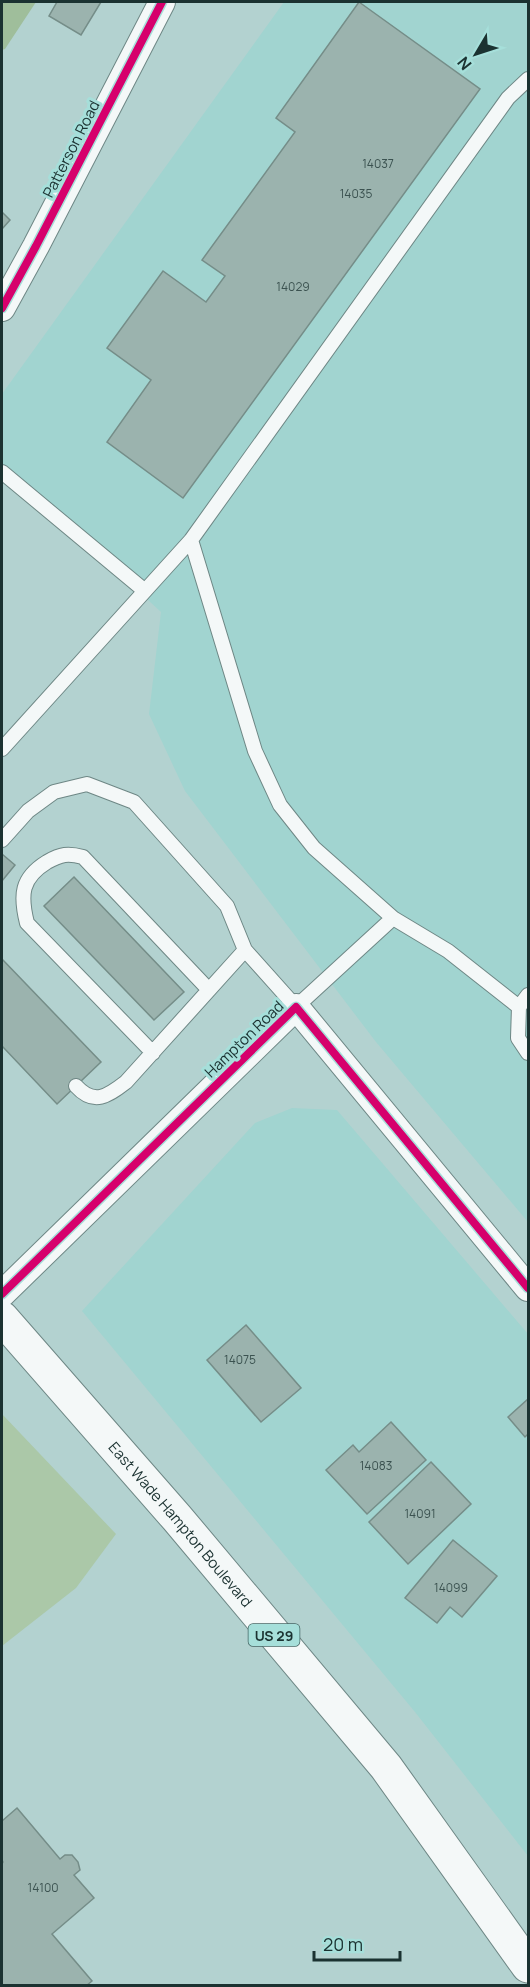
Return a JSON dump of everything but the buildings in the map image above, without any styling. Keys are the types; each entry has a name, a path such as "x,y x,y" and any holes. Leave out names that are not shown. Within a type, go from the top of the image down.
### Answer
{"main road":[{"name":"East Wade Hampton Boulevard","path":"2,1318 177,1518 386,1767 528,1966"}],"street":[{"name":"Patterson Road","path":"2,308 162,2"},
{"name":"Hampton Road","path":"2,1294 296,1007 528,1288"}],"lane":[{"path":"2,749 191,540 508,98 528,79"},
{"path":"2,472 145,591"},
{"path":"191,540 255,751 280,805 314,848 393,918 448,951 519,1007"},
{"path":"2,840 28,811 54,792 87,784 134,802 226,906 245,950 296,1007 393,918"},
{"path":"153,1053 27,923 23,908 25,882 36,869 54,858 69,854 83,857 209,990"},
{"path":"76,1086 81,1092 98,1098 108,1096 126,1082 245,950"},
{"path":"528,995 519,1007 518,1038 528,1053"}],"shaded area":[{"path":"284,2 528,2 528,1222 376,1042 185,791 149,714 161,612 2,465 2,394"},
{"path":"292,1108 337,1110 528,1334 528,1856 415,1712 82,1311 255,1123"}],"green space":[{"path":"2,2 36,2 5,49 2,50"},
{"path":"2,1414 116,1534 76,1588 2,1646"}],"cycle path":[{"path":"2,308 162,2"},
{"path":"2,1294 296,1007 528,1288"}]}
